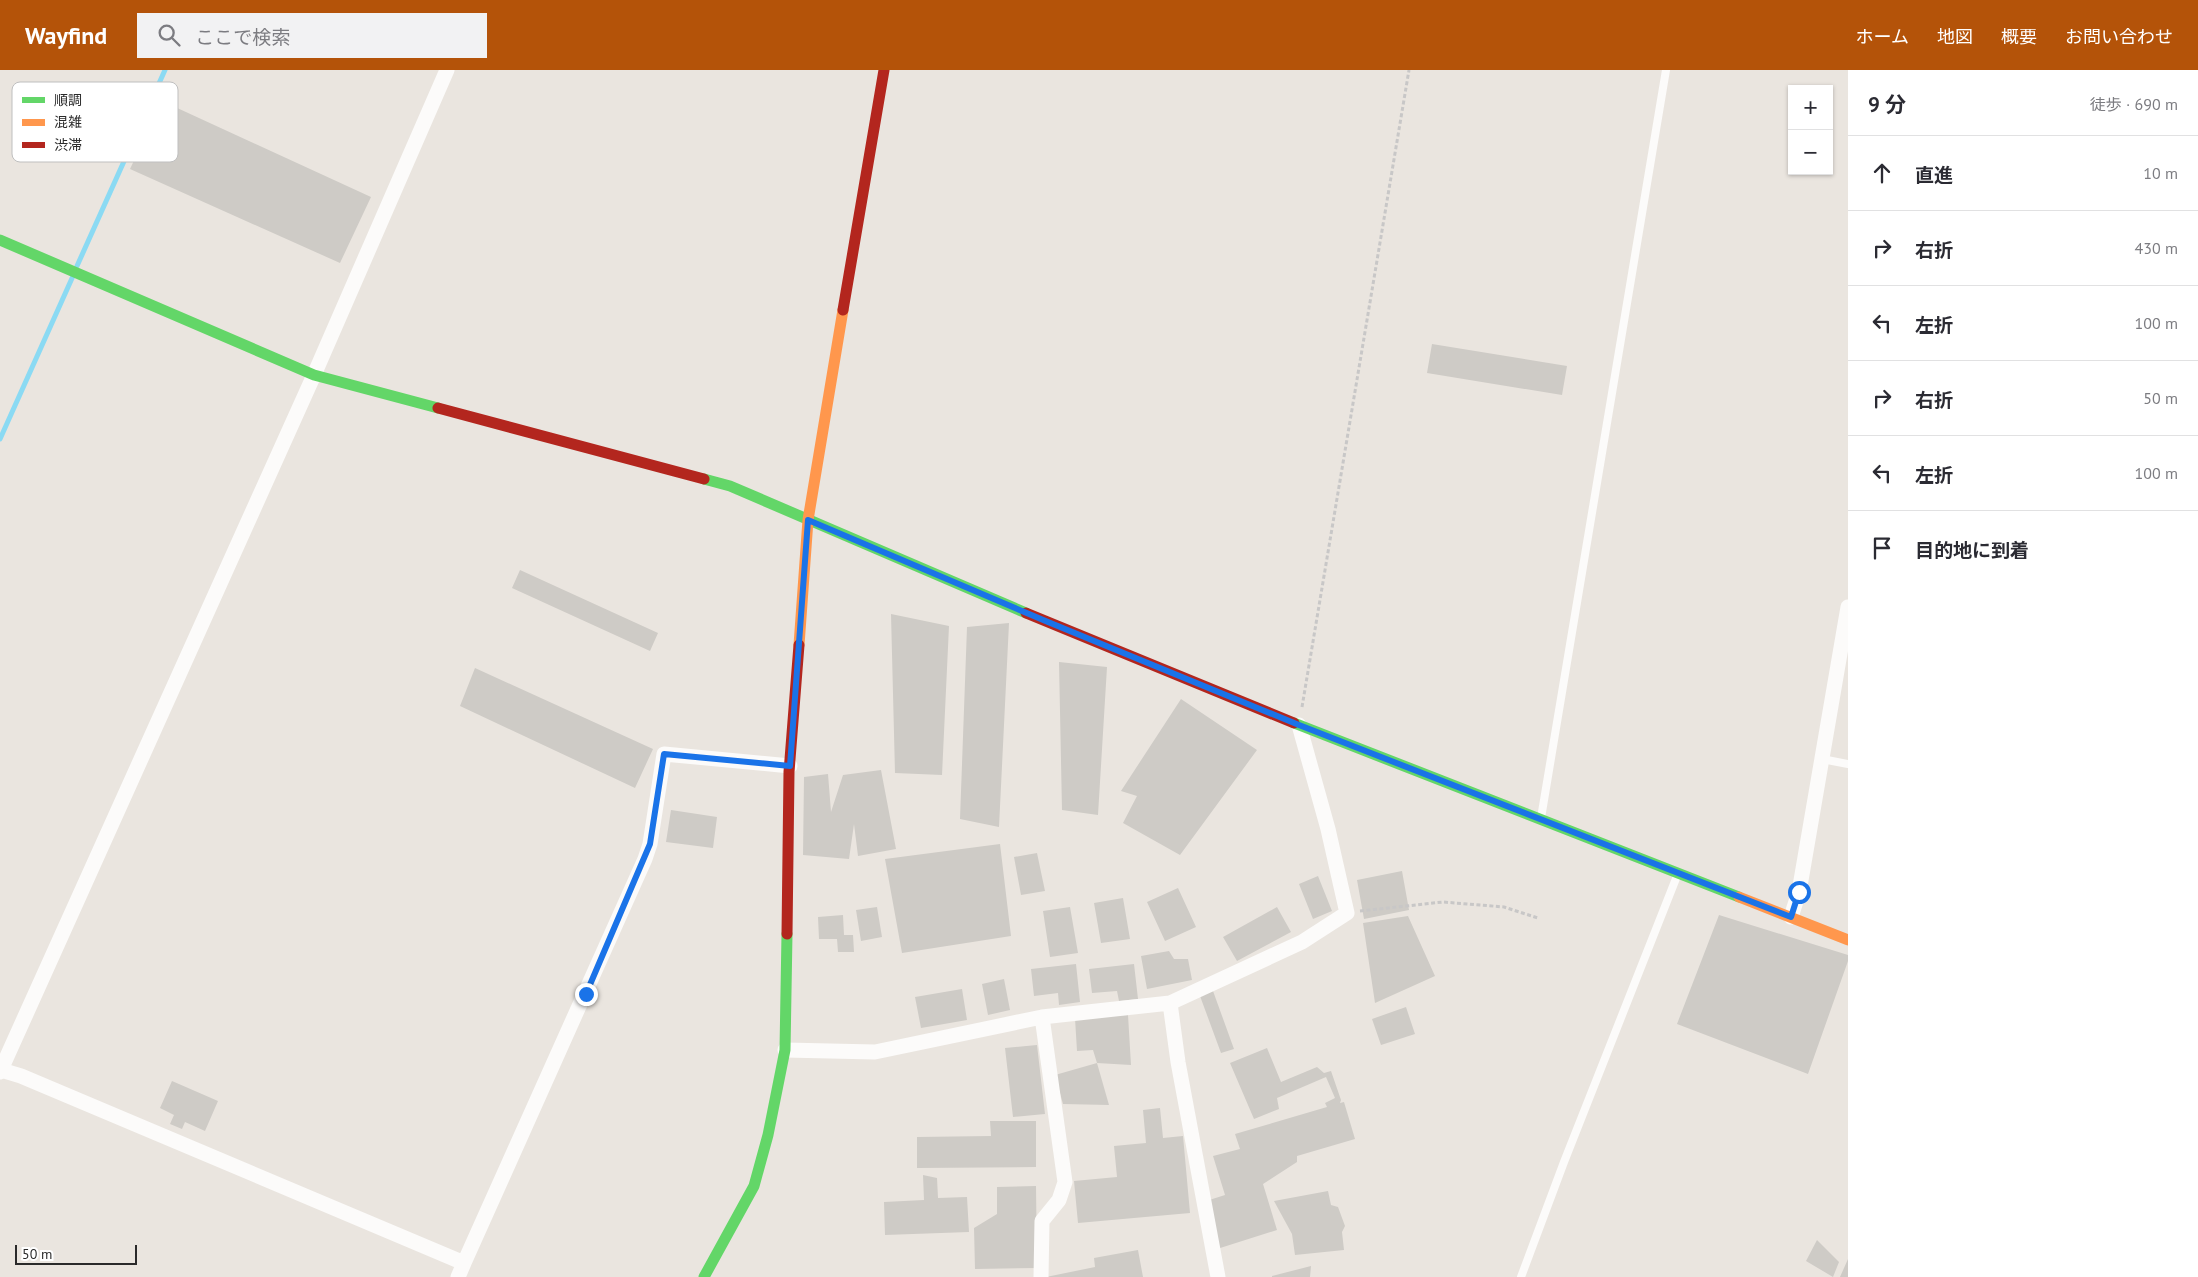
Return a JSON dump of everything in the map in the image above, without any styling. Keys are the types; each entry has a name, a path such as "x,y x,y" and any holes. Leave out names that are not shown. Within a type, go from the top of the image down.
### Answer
{"street":[{"path":"447,70 314,375 0,1071 40,1083 461,1270 645,859 650,844 664,754 790,766"},
{"path":"704,1277 754,1186 768,1134 785,1050 790,766 808,520 884,70"},
{"path":"0,240 314,375 730,486 1048,622 1299,725 1848,940"},
{"path":"1791,917 1799,892 1848,607"},
{"path":"785,1050 875,1052 1042,1018 1170,1003 1302,942 1347,913 1328,829 1299,725"},
{"path":"1170,1003 1178,1062 1218,1277"},
{"path":"1041,1277 1042,1221 1059,1200 1065,1182 1042,1018"}],"lane":[{"path":"1541,820 1666,70"},
{"path":"1822,759 1848,764"},
{"path":"1521,1277 1564,1162 1678,873"}],"path":[{"path":"1299,725 1409,70"},
{"path":"1347,913 1443,902 1504,907 1538,918"}],"building":[{"path":"178,108 371,197 340,263 130,169 133,162 178,162"},
{"path":"1432,344 1567,366 1562,395 1427,373"},
{"path":"520,570 658,633 650,651 512,588"},
{"path":"891,614 949,626 942,775 895,773"},
{"path":"1009,623 999,827 960,819 967,627"},
{"path":"1059,662 1107,667 1098,815 1062,810"},
{"path":"475,668 653,749 635,788 460,706"},
{"path":"1181,699 1257,750 1180,855 1123,823 1137,796 1121,791"},
{"path":"881,770 896,849 858,856 854,824 849,859 803,855 804,777 828,774 831,812 843,775"},
{"path":"671,810 717,817 713,848 666,842"},
{"path":"1000,844 1011,936 902,953 885,859"},
{"path":"1037,853 1045,891 1021,895 1014,857"},
{"path":"1402,871 1409,910 1364,919 1357,880"},
{"path":"1318,876 1332,911 1313,919 1299,884"},
{"path":"1178,888 1196,927 1165,941 1147,902"},
{"path":"1123,898 1130,939 1101,943 1094,903"},
{"path":"877,907 882,937 861,941 856,910"},
{"path":"1070,907 1078,953 1050,957 1043,911"},
{"path":"1277,907 1291,932 1237,961 1223,937"},
{"path":"843,915 844,935 853,935 854,952 838,952 837,939 819,939 818,917"},
{"path":"1719,915 1848,955 1848,961 1808,1074 1677,1024"},
{"path":"1408,916 1435,976 1375,1003 1363,923"},
{"path":"1169,951 1174,959 1188,959 1192,980 1147,989 1141,956"},
{"path":"1076,964 1080,1002 1059,1005 1058,993 1034,996 1031,969"},
{"path":"1134,964 1138,999 1119,1001 1117,991 1092,993 1089,969"},
{"path":"1004,979 1010,1010 988,1015 982,984"},
{"path":"962,989 967,1020 921,1028 915,997"},
{"path":"1213,991 1234,1049 1221,1053 1200,996"},
{"path":"1406,1007 1415,1034 1381,1045 1372,1019"},
{"path":"1128,1015 1131,1065 1097,1063 1093,1050 1077,1051 1075,1018"},
{"path":"1037,1045 1045,1114 1013,1117 1005,1048"},
{"path":"1267,1048 1281,1082 1317,1067 1324,1073 1331,1071 1341,1100 1340,1103 1344,1102 1355,1139 1297,1156 1297,1162 1263,1184 1277,1230 1217,1249 1203,1202 1225,1195 1213,1156 1240,1149 1235,1134 1327,1107 1325,1103 1335,1098 1326,1077 1277,1098 1279,1109 1254,1119 1230,1063"},
{"path":"1097,1063 1109,1105 1063,1104 1055,1075"},
{"path":"172,1081 218,1101 205,1131 185,1122 182,1129 170,1124 174,1115 160,1108"},
{"path":"1160,1108 1163,1138 1183,1136 1190,1213 1078,1223 1074,1181 1117,1177 1114,1146 1146,1143 1143,1110"},
{"path":"990,1121 1036,1121 1036,1167 917,1168 917,1137 991,1136"},
{"path":"923,1175 937,1178 938,1198 967,1197 969,1232 885,1235 884,1202 924,1200"},
{"path":"1036,1186 1037,1268 975,1269 974,1228 997,1214 997,1187"},
{"path":"1328,1191 1331,1205 1338,1207 1345,1226 1342,1232 1344,1250 1295,1255 1292,1234 1274,1201"},
{"path":"1817,1240 1839,1262 1833,1277 1806,1261"},
{"path":"1138,1250 1143,1277 1046,1277 1095,1267 1094,1258"},
{"path":"1848,1259 1848,1277 1840,1277"},
{"path":"1311,1266 1310,1277 1272,1277 1272,1276"}],"waterway":[{"path":"160,82 165,70"},
{"path":"77,266 124,162"},
{"path":"0,439 73,276"}],"traffic: fast":[{"path":"0,240 314,375 438,408"},
{"path":"704,479 730,486 1026,613"},
{"path":"1294,723 1739,897"},
{"path":"704,1277 754,1186 768,1135 785,1050 787,934"}],"traffic: slow":[{"path":"799,645 808,520 843,310"},
{"path":"1739,897 1848,940"}],"traffic: jam":[{"path":"843,310 884,70"},
{"path":"438,408 704,479"},
{"path":"1026,613 1294,723"},
{"path":"787,934 789,772 799,645"}],"route":[{"path":"586,994 650,844 664,754 790,766 808,520 1048,622 1299,725 1791,917 1799,892"}]}
